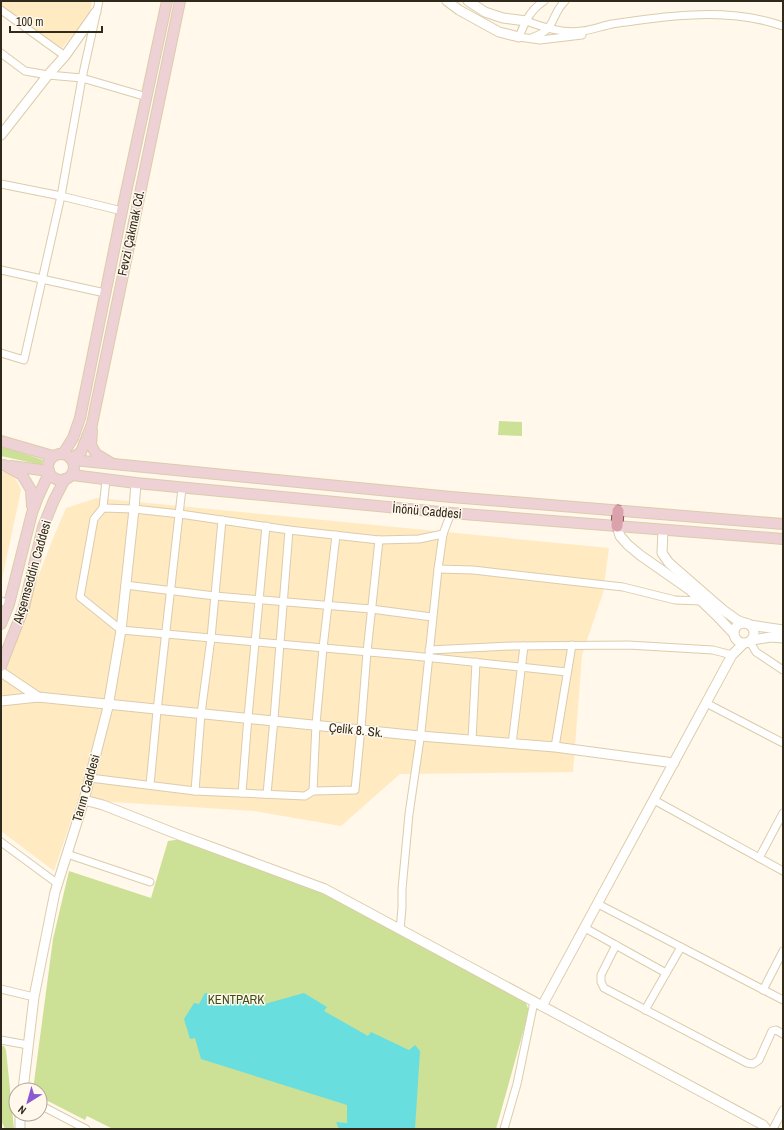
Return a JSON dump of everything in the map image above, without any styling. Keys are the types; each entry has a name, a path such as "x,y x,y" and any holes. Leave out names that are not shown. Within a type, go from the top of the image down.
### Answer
{"main road":[{"name":"Fevzi Çakmak Cd.","path":"65,457 80,418 167,1"},
{"name":"Fevzi Çakmak Cd.","path":"65,457 81,452 92,424 180,1"},
{"path":"92,424 91,445 96,454 113,464"},
{"name":"İnönü Caddesi","path":"1,441 65,457 113,464 451,497 783,524"},
{"path":"65,457 74,468 68,477 58,480 49,472 49,462 65,457"},
{"path":"3,465 49,472"},
{"path":"3,465 22,475 31,490 32,513"},
{"name":"Akşemseddin Caddesi","path":"1,624 5,602 32,513 49,472"},
{"name":"İnönü Caddesi","path":"68,477 451,513 783,539"},
{"name":"Akşemseddin Caddesi","path":"1,666 24,607 43,527 54,500 68,477"},
{"path":"617,526 618,511"}],"street":[{"path":"1,353 24,360 61,196 82,78 99,1"},
{"path":"447,1 459,10 498,32 529,39 540,40 579,36 612,24"},
{"path":"468,1 485,12 503,18 526,21 542,27 564,31 581,31 612,24 666,16 705,14 741,15 783,26"},
{"path":"520,37 526,21 532,11 544,1"},
{"path":"529,39 541,34 549,28 554,21 559,8 565,1"},
{"path":"1,10 65,56"},
{"path":"1,135 48,75 65,56 96,12"},
{"path":"1,53 25,71 82,78 147,97"},
{"path":"1,185 61,196 122,211"},
{"path":"1,270 105,293"},
{"path":"106,480 103,508 94,519 80,597 121,630 367,652 428,654 524,646 628,645 713,650 732,655"},
{"name":"Tarım Caddesi","path":"24,1082 34,998 55,892 84,800 108,704 121,630 136,483"},
{"path":"150,785 182,488"},
{"path":"103,508 134,509 180,514 289,530 379,540 419,539 443,534"},
{"path":"400,930 409,814 420,736 432,617 443,534 451,513"},
{"path":"195,792 201,714 211,638 222,520"},
{"path":"242,793 266,526"},
{"path":"617,526 620,536 628,545 640,556 690,590 717,616 734,636 736,641 748,642 771,637 783,638"},
{"path":"267,794 289,530"},
{"path":"663,530 662,553 669,563 723,610 737,620 747,624 783,630"},
{"path":"312,791 323,648 336,535"},
{"path":"90,778 195,792 305,796 312,791 355,790 371,609 379,540"},
{"path":"438,568 473,570 623,587 675,600 701,601"},
{"path":"125,585 215,596 371,609 432,617"},
{"path":"504,1129 538,1004 585,928 732,655 735,628 737,625 747,624 754,630 755,634 732,655"},
{"path":"748,642 756,652 783,670"},
{"path":"512,744 524,646"},
{"path":"555,747 572,646"},
{"path":"428,654 476,662 567,672"},
{"path":"472,740 476,662"},
{"path":"1,672 38,697"},
{"name":"Çelik 8. Sk.","path":"1,701 38,697 316,726 555,747 674,763"},
{"path":"706,703 783,743"},
{"path":"84,800 103,805 325,889 763,1126 766,1129"},
{"path":"654,800 783,871"},
{"path":"759,858 783,813"},
{"path":"1,842 58,884"},
{"path":"67,854 150,882"},
{"path":"598,904 783,1000"},
{"path":"585,928 666,973"},
{"path":"616,945 600,975 604,988 645,1010 747,1063 752,1064 759,1060 772,1030 776,1030 783,1034"},
{"path":"645,1010 680,947"},
{"path":"763,990 783,951"},
{"path":"1,989 34,998"},
{"path":"1,1040 28,1045"},
{"path":"48,1108 86,1129"},
{"path":"773,1129 783,1110"}],"shaded area":[{"path":"1,1 92,1 90,14 62,48 1,5"},
{"path":"1,472 5,472 12,476 17,481 21,490 1,584"},
{"path":"97,498 609,548 603,593 582,655 573,772 400,774 341,826 254,811 97,801 79,797 54,871 1,831 1,672 66,508"}],"green space":[{"path":"499,421 522,422 522,436 498,435"},
{"path":"1,446 43,460 42,465 1,456"},
{"name":"KENTPARK","path":"182,839 331,895 526,1003 529,1011 496,1129 113,1129 87,1116 85,1120 48,1101 48,1082 34,1082 53,939 69,871 151,898 168,841"},
{"path":"1,1046 4,1046 6,1050 9,1082 8,1082 8,1122 13,1122 14,1129 5,1129 1,1120"}],"water":[{"path":"205,993 261,1005 304,993 327,1007 324,1011 368,1036 371,1032 409,1050 415,1045 420,1051 415,1129 339,1129 336,1122 347,1123 347,1105 201,1059 195,1038 190,1039 184,1019 194,1003 199,1004"}]}
